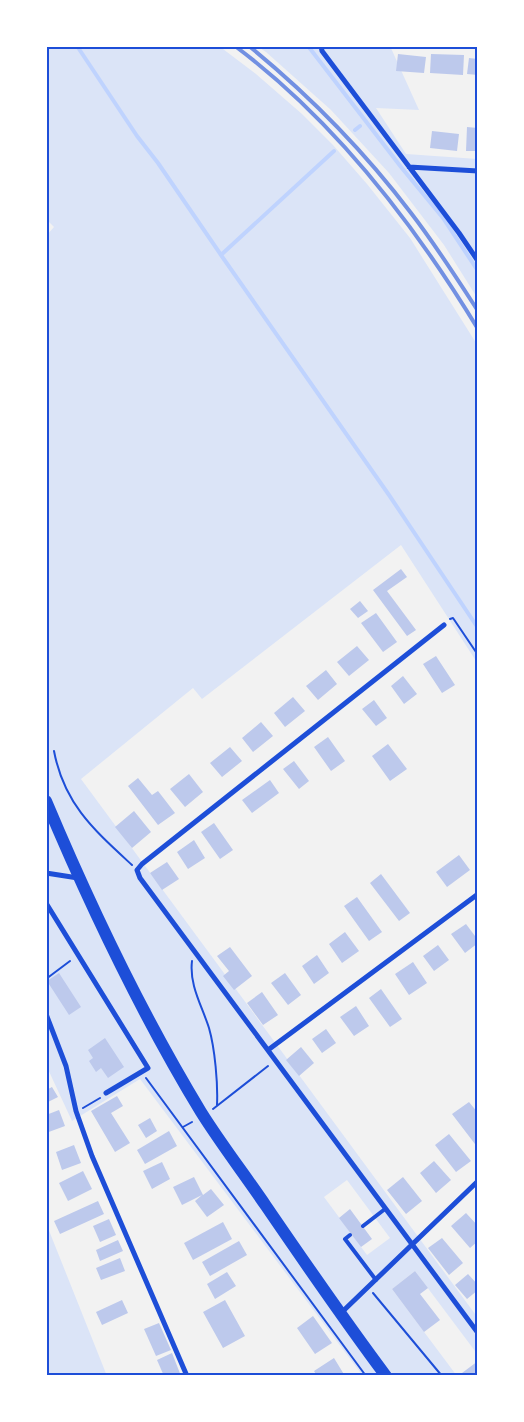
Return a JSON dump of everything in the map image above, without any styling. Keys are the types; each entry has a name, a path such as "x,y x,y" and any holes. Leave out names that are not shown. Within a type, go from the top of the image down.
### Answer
{"main road":[{"path":"46,801 78,878 133,992 203,1115 340,1314 386,1376"}],"street":[{"path":"321,46 322,51 459,232 478,262"},
{"path":"409,167 478,171"},
{"path":"444,625 142,864 137,870 140,878 478,1333"},
{"path":"46,873 78,878"},
{"path":"268,1050 478,894"},
{"path":"46,902 148,1068 106,1093"},
{"path":"46,1014 66,1066 76,1111 92,1156 187,1376"},
{"path":"340,1314 478,1181"}],"lane":[{"path":"363,1226 385,1209"},
{"path":"350,1235 345,1240 376,1280"}],"path":[{"path":"444,625 453,618 478,655"},
{"path":"54,751 57,766 68,794 76,808 102,838 137,870"},
{"path":"197,954 192,960 191,974 209,1029 218,1092 217,1105"},
{"path":"46,979 78,955"},
{"path":"183,1127 217,1105 276,1060"},
{"path":"142,1072 366,1376"},
{"path":"76,1111 99,1099"},
{"path":"368,1287 442,1376"}],"shaded area":[{"path":"46,46 219,46 256,74 302,114 333,145 367,184 410,238 478,346 478,664 401,545 202,699 193,688 81,779 478,1318 478,1355 415,1271 392,1289 457,1376 363,1376 140,1079 72,1121 46,1065 46,236 54,227 46,219","holes":["347,1180 390,1238 367,1255 324,1197"]},
{"path":"257,46 390,46 419,110 376,108 406,154 478,159 478,299 444,245 389,173 331,110"},
{"path":"46,1223 107,1376 46,1376"}],"building":[{"path":"398,54 426,57 424,73 396,71"},
{"path":"431,54 464,55 463,75 430,73"},
{"path":"469,58 478,59 478,75 467,74"},
{"path":"467,127 478,128 478,151 466,151"},
{"path":"432,131 459,134 457,151 430,148"},
{"path":"401,569 407,577 387,591 416,630 407,636 373,590"},
{"path":"360,601 368,611 358,618 350,609"},
{"path":"376,613 397,642 383,652 361,623"},
{"path":"357,646 369,660 349,676 337,662"},
{"path":"436,656 455,685 442,693 423,664"},
{"path":"326,670 337,684 318,700 306,686"},
{"path":"403,676 417,694 404,704 391,686"},
{"path":"293,697 305,711 285,727 274,713"},
{"path":"374,700 387,718 376,726 362,709"},
{"path":"261,722 273,736 253,752 242,738"},
{"path":"328,737 345,761 331,771 314,747"},
{"path":"388,744 407,769 390,781 372,756"},
{"path":"230,747 242,761 222,777 210,763"},
{"path":"294,761 309,781 299,789 283,769"},
{"path":"189,774 203,792 185,807 170,789"},
{"path":"138,778 152,795 158,791 175,813 158,825 128,786"},
{"path":"270,780 279,793 252,813 242,800"},
{"path":"134,811 151,832 132,848 115,827"},
{"path":"214,823 233,850 220,859 201,832"},
{"path":"194,840 205,858 188,869 177,852"},
{"path":"459,855 470,870 447,887 436,872"},
{"path":"167,862 179,879 162,890 150,873"},
{"path":"381,874 410,913 399,921 370,883"},
{"path":"357,897 382,932 369,941 344,906"},
{"path":"466,924 478,940 478,943 465,953 451,934"},
{"path":"345,932 359,951 342,963 329,944"},
{"path":"438,945 449,960 434,971 423,956"},
{"path":"230,947 252,976 234,990 223,976 229,971 217,956"},
{"path":"317,955 329,973 314,984 302,966"},
{"path":"413,962 427,983 409,995 395,974"},
{"path":"59,973 81,1007 69,1015 47,981"},
{"path":"285,973 301,995 288,1005 271,983"},
{"path":"381,989 402,1019 390,1027 369,998"},
{"path":"262,992 278,1015 263,1025 247,1003"},
{"path":"356,1006 369,1026 354,1036 340,1017"},
{"path":"326,1029 336,1043 322,1053 312,1039"},
{"path":"105,1038 124,1067 108,1078 101,1068 96,1072 89,1061 93,1058 88,1050"},
{"path":"301,1047 314,1063 299,1076 286,1060"},
{"path":"52,1087 58,1097 46,1103 46,1090"},
{"path":"117,1096 123,1106 111,1113 130,1143 115,1152 91,1111"},
{"path":"469,1102 478,1113 478,1148 452,1114"},
{"path":"59,1110 65,1126 46,1133 46,1115"},
{"path":"150,1118 157,1131 146,1138 138,1125"},
{"path":"169,1131 177,1146 145,1164 137,1150"},
{"path":"449,1134 471,1161 456,1172 435,1145"},
{"path":"74,1145 81,1163 62,1170 56,1152"},
{"path":"434,1161 451,1180 436,1193 420,1173"},
{"path":"162,1162 170,1179 152,1189 143,1171"},
{"path":"83,1171 92,1189 68,1201 59,1183"},
{"path":"194,1177 203,1195 211,1189 224,1205 207,1217 195,1201 202,1195 182,1205 173,1187"},
{"path":"403,1177 422,1201 406,1214 387,1190"},
{"path":"98,1201 104,1214 60,1234 54,1221"},
{"path":"350,1209 372,1239 361,1247 339,1218"},
{"path":"466,1213 478,1226 478,1241 470,1248 451,1226"},
{"path":"109,1219 116,1235 100,1242 93,1226"},
{"path":"223,1222 232,1239 193,1260 184,1243"},
{"path":"442,1238 463,1263 449,1275 428,1248"},
{"path":"118,1240 123,1251 100,1261 96,1250"},
{"path":"239,1241 247,1255 210,1276 202,1262"},
{"path":"120,1258 125,1271 101,1280 96,1268"},
{"path":"415,1271 428,1288 420,1294 440,1320 424,1332 392,1289"},
{"path":"227,1272 236,1286 215,1299 207,1284"},
{"path":"468,1274 478,1285 478,1290 467,1299 455,1285"},
{"path":"122,1300 128,1313 102,1325 96,1312"},
{"path":"225,1300 245,1336 223,1348 203,1312"},
{"path":"313,1316 332,1343 315,1354 297,1328"},
{"path":"159,1323 171,1350 156,1356 144,1329"},
{"path":"172,1353 181,1376 164,1376 157,1360"},
{"path":"334,1358 345,1376 317,1376 314,1371"},
{"path":"478,1361 478,1376 464,1376 462,1373"}],"waterway":[{"path":"77,46 137,136 158,163 389,495 478,628"},
{"path":"308,46 401,167 443,218 478,271"},
{"path":"355,130 360,126"},
{"path":"221,255 334,151"}],"railway":[{"path":"235,46 306,107 339,140 370,176 427,250 478,329"},
{"path":"249,46 293,84 355,146 411,213 478,311"}]}
